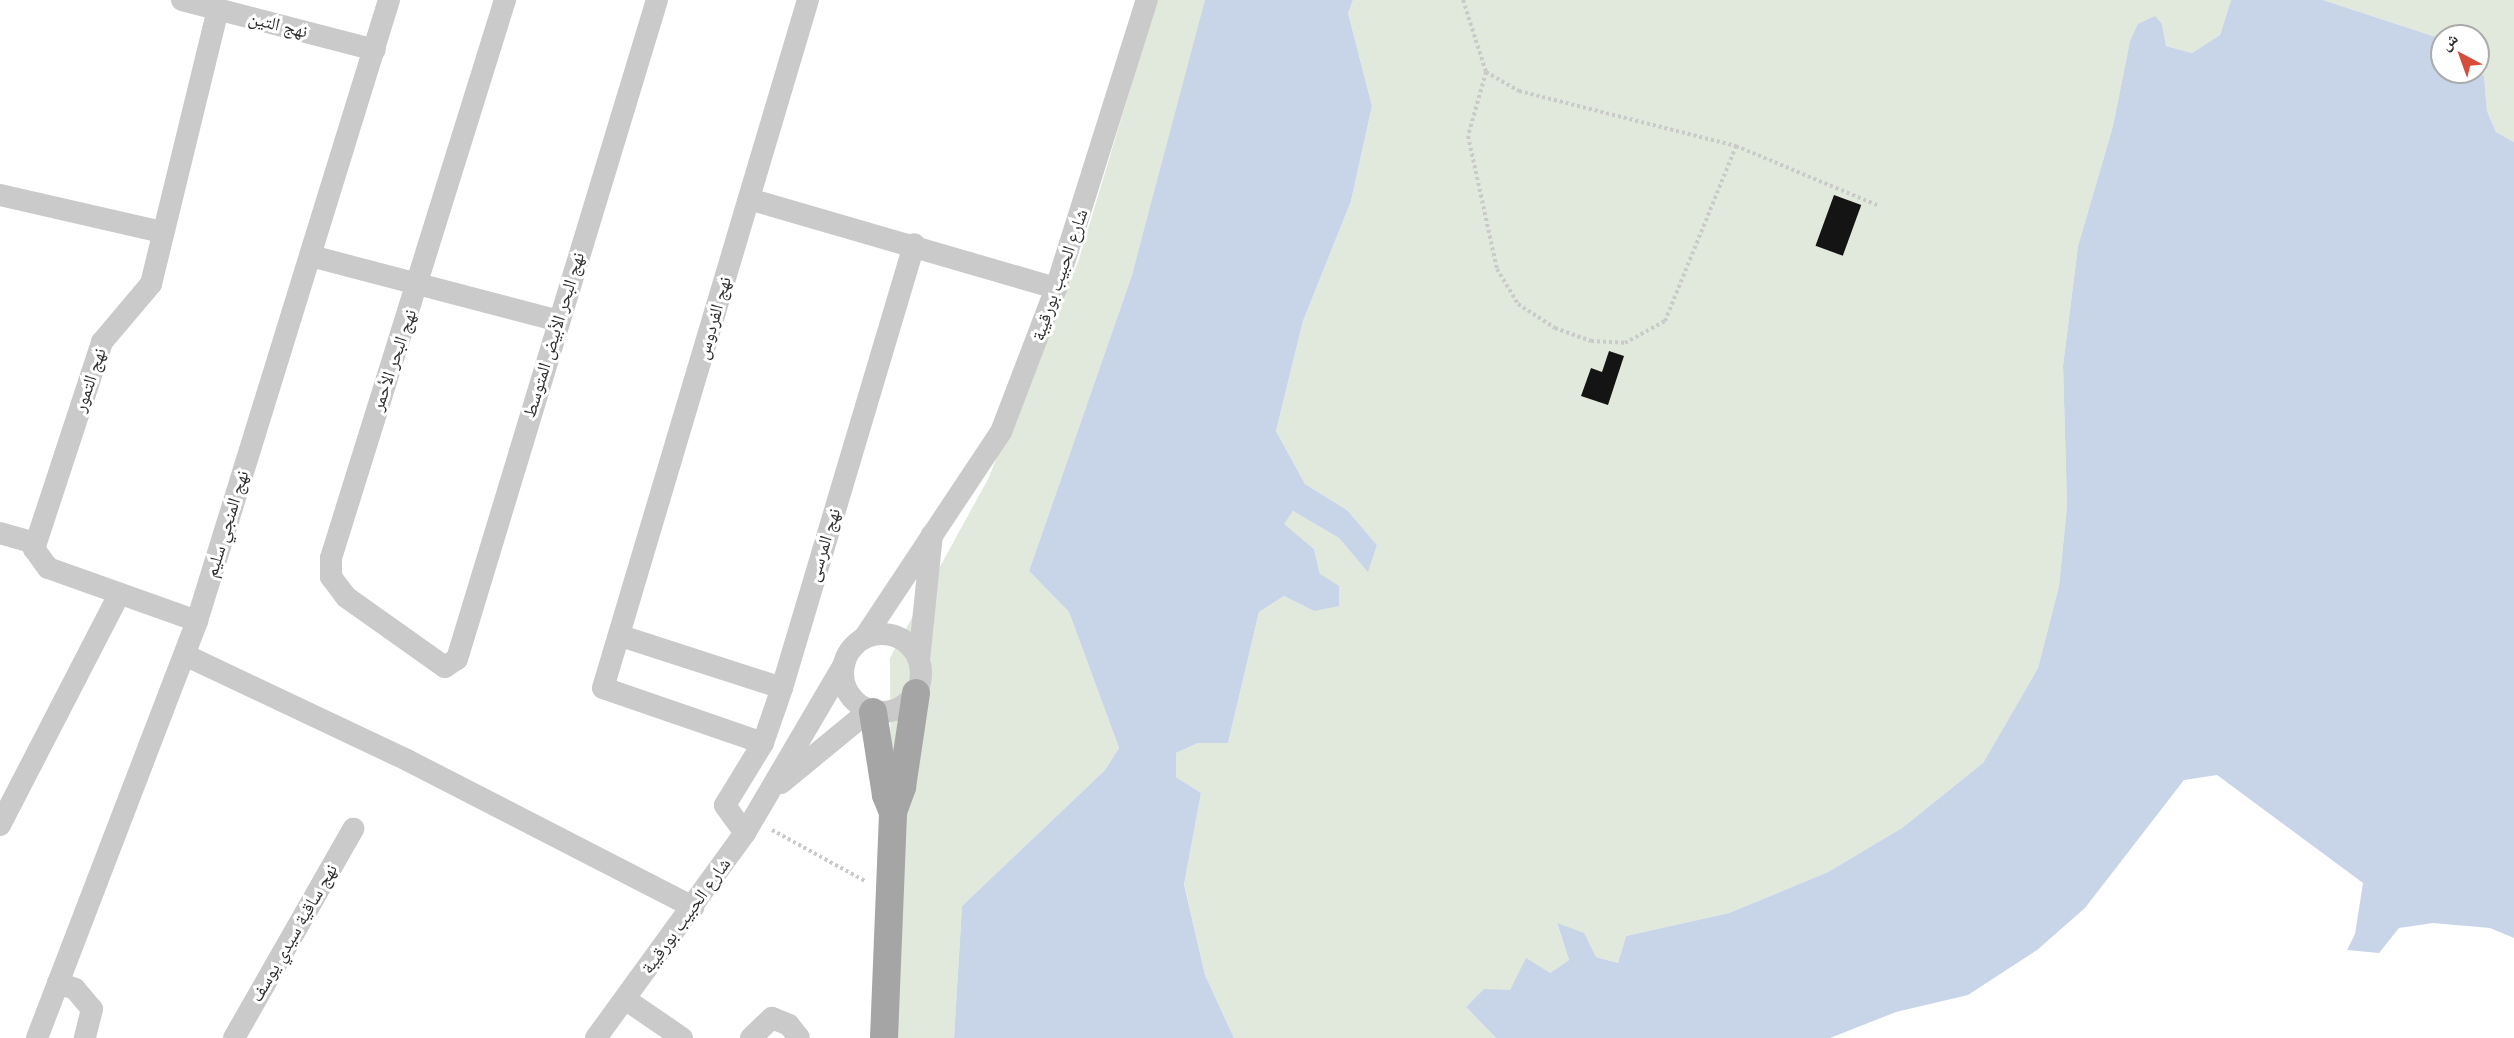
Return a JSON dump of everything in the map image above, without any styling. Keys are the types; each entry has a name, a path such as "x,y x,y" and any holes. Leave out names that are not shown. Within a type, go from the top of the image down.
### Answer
{"main road":[{"path":"884,1038 893,812 902,787 915,693"},
{"path":"872,711 886,795 893,812"}],"street":[{"name":"نهج التين","path":"182,0 375,50"},
{"name":"نهج المنجي سليم","path":"37,1038 197,621 389,0"},
{"name":"نهج البحر الأحمر","path":"448,667 346,597 332,577 332,543 420,285 505,0"},
{"name":"نهج البحر الأبيض المتوسط","path":"448,667 457,659 657,0"},
{"name":"نهج الفردوس","path":"763,743 603,688 621,636 808,0"},
{"name":"شارع الحبيب بورقيبة","path":"864,638 933,530 1001,432 1056,288 1147,0"},
{"name":"نهج التمور","path":"34,543 102,342 151,284 211,6"},
{"path":"0,195 162,232"},
{"path":"749,198 914,244 1056,288"},
{"name":"نهج المرسى","path":"749,826 725,805 763,743 782,688 914,244"},
{"path":"310,256 558,321"},
{"name":"شارع الحبيب بورقيبة","path":"919,660 933,530"},
{"path":"0,533 34,543 36,559 43,566 197,621"},
{"path":"0,825 119,594"},
{"path":"621,636 782,688"},
{"path":"896,637 919,660 915,693 898,708 872,711 849,694 844,664 864,638 896,637"},
{"path":"185,655 407,760 693,908"},
{"name":"شارع الحبيب بورقيبة","path":"596,1038 693,908 749,826 844,664"},
{"name":"شارع الحبيب بورقيبة","path":"770,791 872,711"},
{"name":"نهج ساقية سيدي يوسف","path":"234,1038 353,829"},
{"path":"58,983 75,989 92,1009 85,1038"},
{"path":"625,999 682,1038"},
{"path":"751,1038 772,1017 789,1025 799,1038"}],"path":[{"path":"1463,0 1486,72 1468,136 1497,269 1518,304 1555,328 1591,342 1625,343 1665,321 1736,146"},
{"path":"1486,72 1519,91 1736,146 1877,205"},
{"path":"749,826 890,894"}],"shaded area":[{"path":"1157,0 1205,0 1200,32 1132,275 1029,571 1069,612 1119,748 1105,770 962,906 954,1038 892,1038 890,658 988,479 1079,259"},
{"path":"1353,0 2231,0 2220,35 2192,53 2166,46 2162,24 2130,41 2113,126 2078,246 2063,366 2067,506 2059,586 2038,668 1983,763 1902,828 1828,872 1729,913 1626,936 1618,963 1596,957 1583,933 1557,924 1569,960 1550,973 1518,976 1510,990 1484,990 1466,1007 1496,1038 1234,1038 1205,975 1184,883 1201,793 1176,777 1176,753 1198,743 1228,743 1259,612 1284,596 1314,611 1320,574 1314,549 1283,524 1293,511 1339,538 1368,571 1377,545 1347,510 1305,484 1276,431 1303,321 1351,201 1372,106 1348,13"},
{"path":"2323,0 2514,0 2514,142 2496,132 2487,111 2485,84 2490,84 2490,24 2430,24 2430,35"}],"water":[{"path":"1205,0 1353,0 1348,13 1372,106 1351,201 1303,321 1276,431 1305,484 1347,510 1377,545 1368,572 1339,538 1293,511 1284,524 1314,549 1320,574 1339,586 1339,606 1314,611 1284,596 1259,612 1228,743 1198,743 1176,753 1176,777 1201,793 1184,884 1205,975 1234,1038 954,1038 962,906 1105,770 1119,748 1069,612 1029,571 1132,275"},
{"path":"2231,0 2323,0 2430,35 2430,84 2485,84 2487,111 2496,132 2514,142 2514,938 2490,928 2433,923 2399,928 2379,953 2347,950 2355,934 2363,883 2217,775 2184,780 2085,908 2037,950 1968,995 1896,1012 1830,1038 1496,1038 1466,1007 1484,989 1510,990 1526,958 1550,973 1569,960 1557,923 1584,933 1596,957 1618,963 1626,936 1729,913 1828,872 1902,828 1983,763 2038,668 2059,586 2067,506 2063,366 2078,246 2113,126 2130,41 2138,24 2155,16 2162,24 2166,46 2192,53 2220,35"}],"building":[{"path":"1834,195 1861,205 1843,256 1816,246"},
{"path":"1609,351 1624,356 1608,405 1581,396 1591,368 1602,372"}]}
